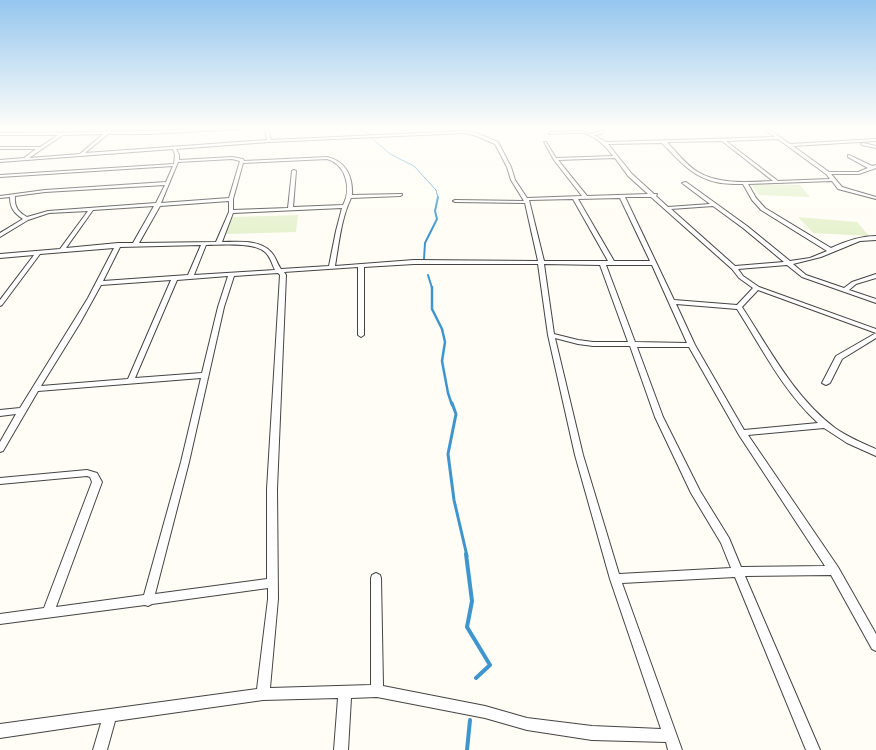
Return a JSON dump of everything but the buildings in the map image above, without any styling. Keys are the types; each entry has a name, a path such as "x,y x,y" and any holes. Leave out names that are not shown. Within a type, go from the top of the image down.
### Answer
{"street":[{"path":"0,176 176,163 158,204 135,245"},
{"path":"218,244 230,212 231,199 242,163"},
{"path":"332,268 344,206 350,197 350,189 344,169 339,163"},
{"path":"507,163 513,180 526,200 541,262 551,335 579,455 615,579 675,750"},
{"path":"559,163 586,198"},
{"path":"620,163 630,175 655,195 734,268 741,277 756,288 876,331"},
{"path":"684,163 698,174 716,181 745,183 833,180"},
{"path":"753,163 776,181"},
{"path":"814,163 828,173 846,191 876,198"},
{"path":"828,173 859,174 874,167"},
{"path":"290,208 294,171"},
{"path":"0,197 13,194 168,183"},
{"path":"745,183 754,199 763,209 830,250"},
{"path":"684,184 714,205 804,276 876,301"},
{"path":"862,194 876,193"},
{"path":"13,194 12,206 15,212 26,219"},
{"path":"350,197 400,195"},
{"path":"456,201 655,195"},
{"path":"622,197 654,262 691,345 742,433 834,570 876,645"},
{"path":"575,198 606,262 631,345 659,417 696,493 725,541 813,750"},
{"path":"0,235 26,219 48,212 231,199"},
{"path":"668,208 714,205"},
{"path":"230,212 344,206"},
{"path":"62,249 92,208"},
{"path":"734,268 789,264 814,258 830,250 868,237 876,238"},
{"path":"190,277 204,244"},
{"path":"0,256 38,254 62,249 118,245 204,244 248,244 265,248 271,253 278,271 283,275 272,489 273,599 264,694"},
{"path":"0,449 21,411 36,390 101,283 118,245"},
{"path":"0,304 38,254"},
{"path":"101,283 414,262 654,262"},
{"path":"361,266 362,335"},
{"path":"148,601 206,375 221,307 232,274"},
{"path":"845,290 854,283 876,276"},
{"path":"131,380 175,278"},
{"path":"739,307 756,288"},
{"path":"672,302 739,307"},
{"path":"739,307 778,370 806,405 825,425 848,441 876,453"},
{"path":"826,383 839,358 876,334"},
{"path":"551,335 578,342 631,345 691,345"},
{"path":"36,390 131,380 206,375"},
{"path":"0,413 21,411"},
{"path":"742,433 825,425"},
{"path":"0,482 87,473 94,475 97,482 48,612"},
{"path":"615,579 738,572 834,570"},
{"path":"376,578 377,691"},
{"path":"0,619 148,601 272,583"},
{"path":"341,750 344,691"},
{"path":"0,731 264,694 377,691 485,712 527,724 592,733 671,736"},
{"path":"100,750 110,716"}],"green space":[{"path":"751,184 800,185 810,197 759,195"},
{"path":"298,215 296,232 226,234 231,217"},
{"path":"798,217 857,222 869,236 813,233"}],"waterway":[{"path":"408,163 414,166 436,190 438,198"},
{"path":"424,259 425,243 437,219 435,211 438,198"},
{"path":"428,275 432,288"},
{"path":"432,288 432,309 442,329 445,342 442,361 452,405"},
{"path":"452,403 456,414 448,454 454,500 467,556"},
{"path":"466,554 472,601 467,627 490,665 476,678"},
{"path":"467,750 470,720"}]}
